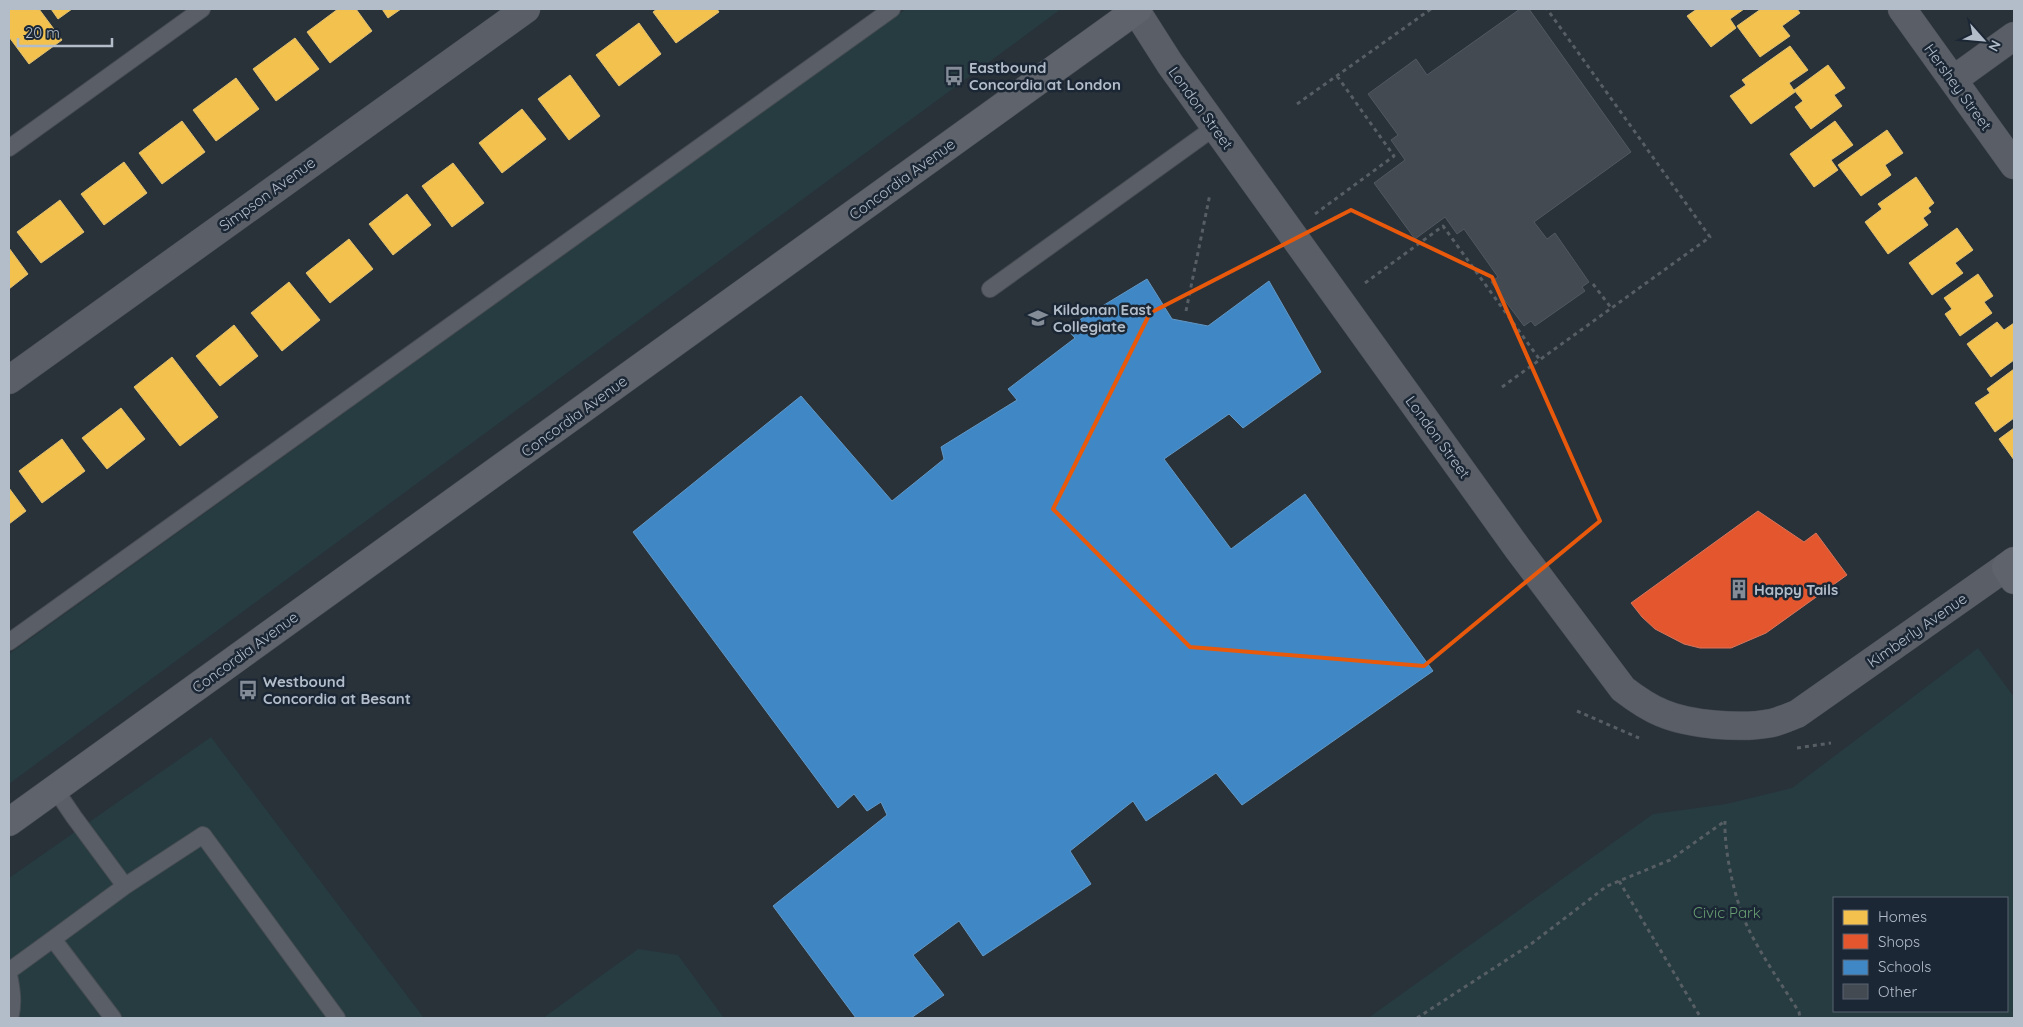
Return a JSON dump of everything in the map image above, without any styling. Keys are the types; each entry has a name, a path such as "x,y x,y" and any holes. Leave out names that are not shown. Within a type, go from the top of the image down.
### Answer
{"main road":[{"name":"Concordia Avenue","path":"9,822 1136,9"}],"street":[{"name":"Simpson Avenue","path":"9,380 526,9"},
{"name":"London Street","path":"1136,9 1170,64 1290,232 1518,549 1623,689 1643,704 1664,714 1692,721 1747,726 1773,723 1797,714 1820,698"},
{"name":"Hershey Street","path":"1902,9 2014,165"},
{"path":"1953,80 2014,36"},
{"name":"Kimberly Avenue","path":"1820,698 2011,569"}],"lane":[{"path":"9,148 202,9"},
{"path":"9,642 892,9"},
{"path":"990,289 1215,127"},
{"path":"55,789 125,886"},
{"path":"9,971 125,886 203,835 337,1018"},
{"path":"53,939 113,1018"},
{"path":"9,976 12,991 10,1018"}],"path":[{"path":"1297,104 1431,9"},
{"path":"1502,387 1710,237 1547,9"},
{"path":"1290,232 1394,156 1337,76"},
{"path":"1186,311 1210,194"},
{"path":"1340,301 1443,226 1540,360"},
{"path":"1592,284 1612,308"},
{"path":"1417,1018 1531,944 1606,886 1670,860 1725,821 1724,841 1740,907 1749,930 1799,1012 1800,1018"},
{"path":"1619,881 1701,1018"}],"highlighted area":[{"path":"1351,210 1492,277 1600,521 1424,666 1190,647 1053,509 1150,313"}],"green space":[{"path":"906,9 1061,9 9,784 9,654"},
{"name":"Civic Park","path":"1978,648 2014,697 2014,1018 1368,1018 1653,814 1726,804 1792,788"},
{"path":"211,737 424,1018 9,1018 9,878"},
{"path":"638,949 678,955 724,1018 543,1018"}],"building: Homes":[{"path":"9,9 39,9 62,40 29,64 9,37"},
{"path":"51,9 72,9 58,19"},
{"path":"338,9 356,9 372,31 330,63 307,32"},
{"path":"382,9 401,9 388,18"},
{"path":"657,9 717,9 719,12 676,43 653,12"},
{"path":"1697,9 1744,9 1730,19 1736,28 1711,47 1687,16"},
{"path":"1761,9 1797,9 1800,13 1782,26 1790,36 1760,57 1737,26"},
{"path":"639,23 661,54 619,86 596,55"},
{"path":"295,38 319,69 276,101 253,69"},
{"path":"1790,46 1808,70 1789,83 1795,92 1751,124 1730,96 1746,85 1742,80"},
{"path":"1828,65 1845,88 1834,95 1842,106 1811,129 1795,107 1803,101 1794,90"},
{"path":"570,75 600,116 569,140 538,99"},
{"path":"236,78 259,109 216,141 193,110"},
{"path":"522,109 546,139 502,173 479,143"},
{"path":"182,121 205,152 162,184 139,153"},
{"path":"1835,121 1853,145 1831,160 1838,170 1814,187 1790,154"},
{"path":"1887,130 1903,153 1885,165 1891,175 1861,196 1838,165"},
{"path":"124,162 147,193 104,225 81,194"},
{"path":"453,163 484,203 452,227 422,186"},
{"path":"1916,177 1934,203 1928,208 1931,212 1923,218 1928,225 1888,254 1865,222 1882,209 1878,204"},
{"path":"407,194 431,225 393,255 369,224"},
{"path":"60,200 84,232 41,263 17,232"},
{"path":"1957,228 1973,250 1955,263 1963,273 1932,295 1909,263"},
{"path":"349,239 373,269 330,303 306,273"},
{"path":"9,248 28,274 9,289"},
{"path":"1978,274 1993,296 1984,302 1992,313 1960,336 1945,314 1952,309 1944,298"},
{"path":"289,282 320,320 282,351 251,313"},
{"path":"1997,322 2004,330 2014,323 2014,360 1991,377 1967,344"},
{"path":"234,325 258,356 220,386 196,356"},
{"path":"172,357 218,417 180,446 134,387"},
{"path":"2014,369 2014,418 1995,432 1975,403 1990,393 1987,389"},
{"path":"121,408 145,439 107,469 82,438"},
{"path":"2014,428 2014,460 1999,439"},
{"path":"62,439 85,471 42,503 19,471"},
{"path":"9,488 26,511 9,524"}],"building: Shops":[{"name":"Happy Tails","path":"1758,511 1804,542 1816,533 1847,575 1766,633 1731,648 1700,648 1684,644 1655,629 1642,617 1631,603"}],"building: Schools":[{"path":"1147,279 1172,319 1208,326 1269,281 1321,372 1243,428 1229,414 1164,459 1231,549 1305,494 1433,671 1242,805 1216,773 1146,821 1133,801 1070,851 1091,884 983,956 959,921 913,955 944,995 911,1018 856,1018 773,906 887,815 881,802 867,811 854,794 838,808 633,532 801,396 892,501 944,459 941,447 1017,400 1008,389 1075,338 1066,328"}],"building: Other":[{"path":"1520,9 1529,9 1631,152 1534,222 1547,239 1555,233 1589,282 1582,287 1585,291 1535,326 1531,321 1524,326 1491,282 1498,277 1464,229 1457,234 1445,217 1415,239 1374,183 1405,160 1391,140 1398,135 1368,94 1416,59 1427,75"}],"place":[{"name":"Eastbound Concordia at London","path":"954,76"},
{"name":"Kildonan East Collegiate","path":"1038,318"},
{"name":"Happy Tails","path":"1739,589"},
{"name":"Westbound Concordia at Besant","path":"248,690"}]}
